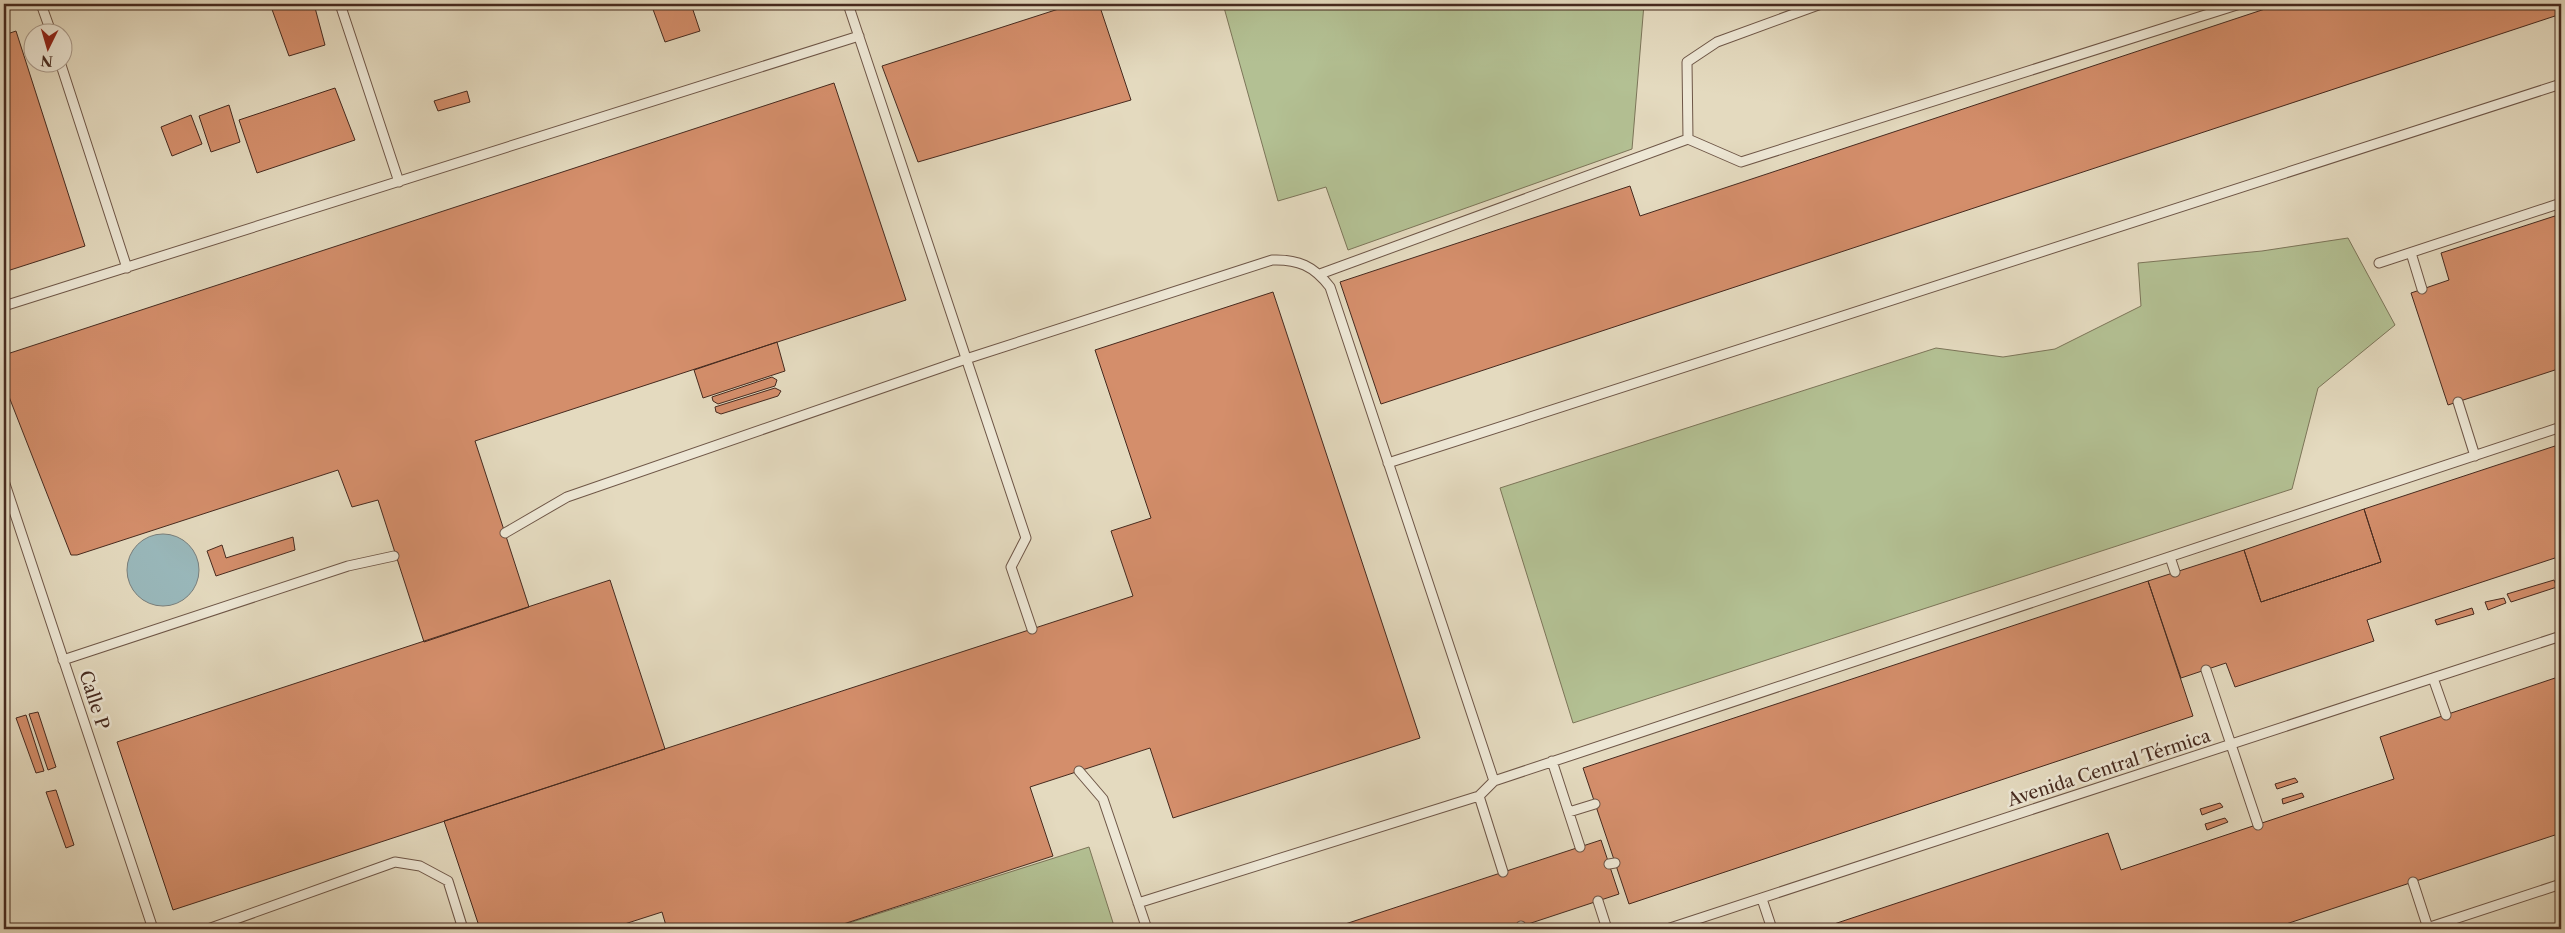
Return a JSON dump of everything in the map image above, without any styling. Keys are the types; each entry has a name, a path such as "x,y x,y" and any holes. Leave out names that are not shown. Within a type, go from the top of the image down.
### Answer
{"lane":[{"path":"41,4 47,22"},
{"path":"340,4 399,182"},
{"path":"848,4 1026,538 1011,567 1032,629"},
{"path":"1688,139 1687,62 1717,42 1821,4"},
{"path":"1320,274 1688,139 1741,162 2240,4"},
{"path":"4,306 858,36"},
{"path":"63,72 126,268"},
{"path":"1388,463 2561,84"},
{"path":"2379,263 2561,203"},
{"path":"2411,253 2422,289"},
{"path":"505,533 567,497 966,359 1272,260 1289,259 1305,264 1320,274 1330,287 1494,780"},
{"path":"2458,402 2475,456"},
{"path":"1138,903 1478,796 1494,780 2561,427"},
{"name":"Calle P","path":"4,481 153,929"},
{"path":"63,660 348,566 394,556"},
{"path":"2170,557 2174,572"},
{"name":"Avenida Central Térmica","path":"1667,929 2561,636"},
{"path":"2206,670 2258,825"},
{"path":"2433,678 2446,715"},
{"path":"1552,761 1580,847"},
{"path":"1079,771 1103,799 1147,929"},
{"path":"1478,796 1503,872"},
{"path":"1569,812 1595,804"},
{"path":"208,929 395,862 420,866 448,881 463,929"},
{"path":"2413,882 2426,929 2561,884"},
{"path":"1762,899 1772,929"},
{"path":"1598,901 1608,929"}],"green space":[{"path":"1223,4 1644,4 1632,149 1348,250 1326,187 1278,201"},
{"path":"2348,238 2395,325 2318,388 2292,489 1573,723 1500,488 1936,348 2003,357 2055,349 2141,306 2138,263 2262,251"},
{"path":"1089,847 1115,929 830,929"}],"water":[{"path":"156,534 170,534 189,544 199,563 199,577 189,596 170,606 156,606 137,596 127,577 127,563 137,544"}],"building":[{"path":"270,4 314,4 325,45 289,56"},
{"path":"651,4 691,4 700,31 665,42"},
{"path":"1074,4 1099,4 1131,100 918,162 882,66"},
{"path":"2280,4 2561,4 2561,14 1381,404 1340,282 1630,186 1640,216"},
{"path":"16,31 22,50 22,72 29,72 85,246 4,272 4,35"},
{"path":"834,83 906,300 475,441 529,607 424,642 378,500 352,507 338,470 77,555 71,555 4,384 4,355"},
{"path":"335,88 355,140 257,173 239,120"},
{"path":"467,91 470,102 438,111 434,101"},
{"path":"229,105 240,142 211,152 199,116"},
{"path":"191,115 202,144 172,156 161,127"},
{"path":"2561,214 2561,368 2448,405 2411,293 2449,280 2441,253"},
{"path":"1273,292 1420,738 1173,818 1150,748 1030,787 1053,856 828,929 667,929 662,912 609,929 480,929 444,821 1133,596 1111,531 1151,518 1095,350"},
{"path":"777,342 785,371 703,398 694,370"},
{"path":"772,377 777,380 775,386 718,404 713,401 712,397"},
{"path":"775,388 781,391 778,396 721,414 716,412 715,407"},
{"path":"2561,444 2561,556 2367,620 2374,641 2235,687 2226,663 2181,678 2148,581 2244,550 2261,602 2381,562 2364,509"},
{"path":"2364,509 2381,562 2261,602 2244,550"},
{"path":"293,537 295,550 216,576 207,551 222,545 226,558"},
{"path":"610,580 665,749 173,910 117,742"},
{"path":"2554,580 2557,587 2511,602 2507,594"},
{"path":"2148,581 2193,716 1629,904 1583,768"},
{"path":"2504,598 2506,603 2488,610 2485,602"},
{"path":"2472,608 2474,614 2437,625 2435,620"},
{"path":"2561,676 2561,833 2271,929 1825,929 1825,927 2108,833 2121,870 2394,779 2380,737"},
{"path":"38,712 56,767 48,770 29,714"},
{"path":"26,715 44,771 36,773 16,718"},
{"path":"2295,778 2298,782 2277,789 2275,784"},
{"path":"56,790 74,845 66,848 46,792"},
{"path":"2302,793 2304,797 2283,804 2282,799"},
{"path":"2220,803 2223,807 2202,815 2200,809"},
{"path":"2225,818 2228,822 2207,830 2205,824"},
{"path":"1601,840 1619,894 1513,929 1330,929"}]}
